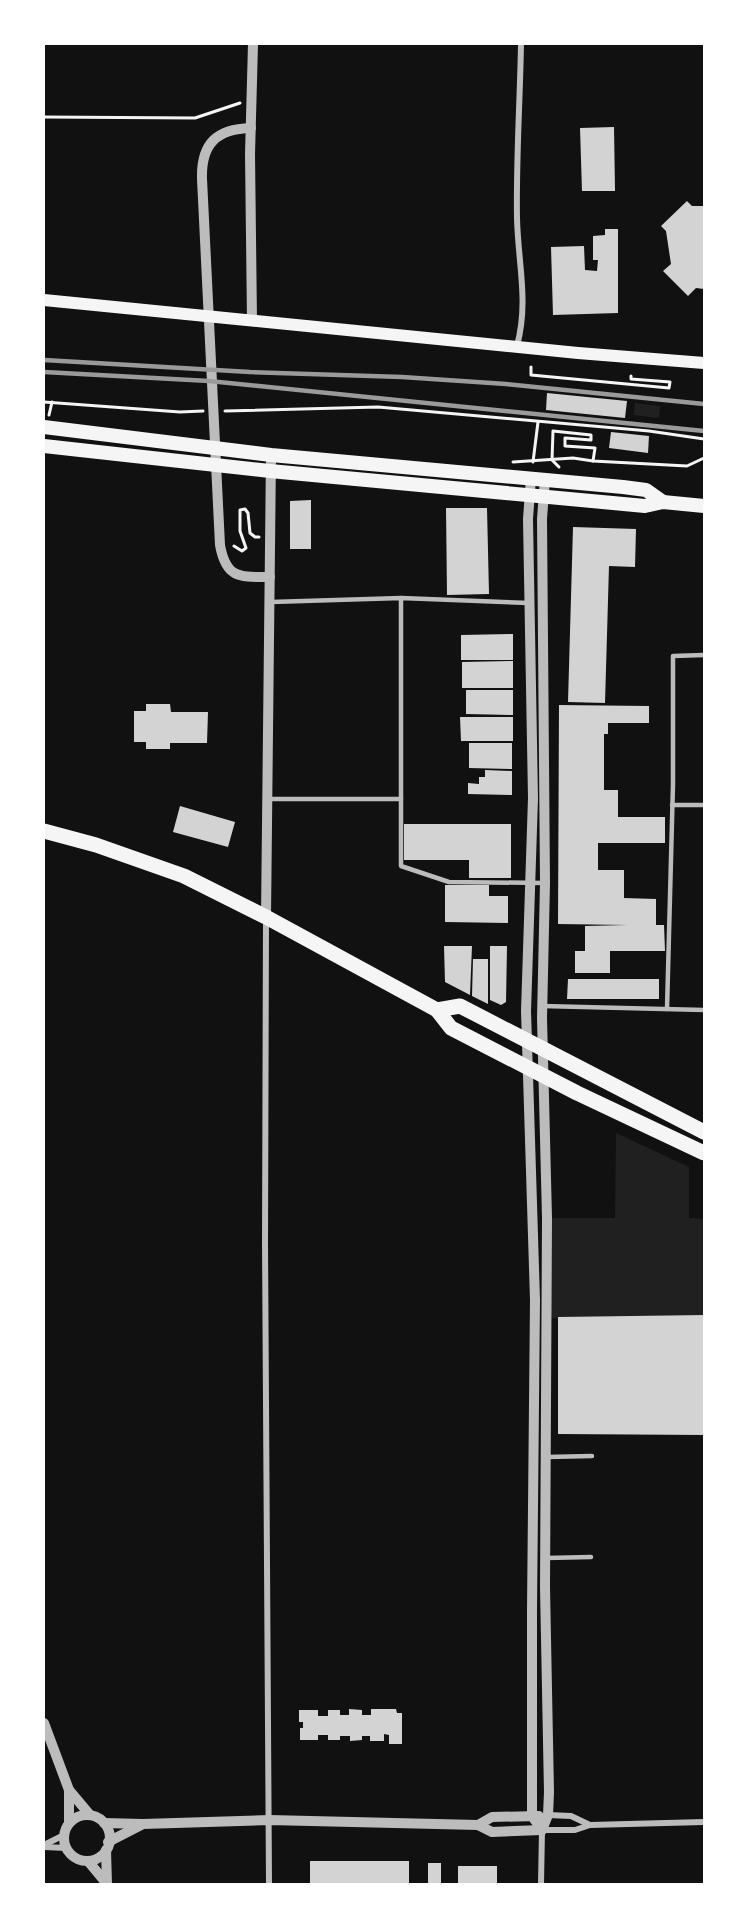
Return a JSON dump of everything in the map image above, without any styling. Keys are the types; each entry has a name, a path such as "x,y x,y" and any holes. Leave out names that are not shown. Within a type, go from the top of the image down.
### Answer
{"highway":[{"path":"44,831 96,845 184,876 266,917 436,1010 451,1028 544,1076 705,1153"},
{"path":"436,1010 460,1006 705,1132"}],"main road":[{"path":"44,300 668,362 705,363"},
{"path":"44,427 271,455 646,490 663,502"},
{"path":"44,446 270,471 645,507 663,502 705,506"}],"street":[{"path":"252,321 253,44"},
{"path":"516,346 521,329 524,303 518,219 521,44"},
{"path":"251,128 225,131 214,139 206,154 202,179 222,555 224,563 230,570 244,576 270,577"},
{"path":"268,1884 265,1255 271,455"},
{"path":"531,478 529,495 533,798 527,1067 535,1300 532,1816 543,1830"},
{"path":"541,1884 543,1830 548,1815 547,1240 542,1006 545,883 542,604 545,479"},
{"path":"44,1723 69,1790 90,1815 104,1822 143,1824 268,1820 478,1825 492,1832 575,1830 590,1825 705,1822"},
{"path":"69,1790 69,1823 64,1835 67,1848 75,1857 88,1860 101,1856 107,1846 143,1824"},
{"path":"69,1823 82,1815 90,1815"},
{"path":"478,1825 492,1817 548,1815 571,1816 590,1825"},
{"path":"104,1822 108,1829 107,1884"},
{"path":"44,1846 64,1835"},
{"path":"44,1846 67,1848"},
{"path":"88,1860 107,1884"}],"lane":[{"path":"401,598 401,866 449,882 545,883"},
{"path":"271,602 401,598 542,604"},
{"path":"667,1009 673,656 705,655"},
{"path":"267,799 401,799"},
{"path":"672,805 705,805"},
{"path":"542,1006 705,1010"},
{"path":"534,1457 592,1456"},
{"path":"532,1558 591,1557"}],"path":[{"path":"44,117 195,118 252,99"},
{"path":"531,367 531,375 669,388 670,382 632,379 631,375"},
{"path":"44,402 180,412 204,411"},
{"path":"216,411 378,407 639,430 705,439"},
{"path":"531,478 538,422"},
{"path":"552,460 553,431 591,435 591,440 565,438 565,446 595,448 593,461"},
{"path":"512,462 573,458 687,466 705,459"},
{"path":"219,532 242,551 246,548 240,531 240,510 245,509 248,513 250,532 255,537 269,537"}],"shaded area":[{"path":"635,403 660,406 659,418 634,415"},
{"path":"616,1133 689,1167 689,1218 704,1219 704,1315 548,1318 547,1218 615,1218"}],"building":[{"path":"614,127 615,191 582,191 580,128"},
{"path":"687,201 692,206 704,206 704,289 696,288 688,296 663,271 671,264 666,231 661,226"},
{"path":"605,229 618,229 618,313 553,315 551,247 584,246 585,270 597,271 598,260 593,260 593,236 605,235"},
{"path":"547,393 627,401 625,418 546,410"},
{"path":"611,432 649,436 648,453 609,448"},
{"path":"311,500 311,549 290,549 290,501"},
{"path":"446,508 487,508 489,594 447,595"},
{"path":"573,527 636,529 635,567 609,566 605,703 568,702"},
{"path":"513,634 513,660 461,660 461,635"},
{"path":"513,661 513,688 462,688 462,662"},
{"path":"466,690 513,690 513,715 466,714"},
{"path":"146,704 170,704 171,712 208,712 207,743 170,743 170,749 146,749 146,742 134,742 134,711 146,711"},
{"path":"559,705 649,706 649,723 608,723 608,734 604,734 604,790 618,790 618,817 665,817 665,843 598,843 598,870 624,870 624,898 656,899 656,925 664,925 665,951 610,951 610,973 575,973 575,951 585,951 585,926 627,925 558,924"},
{"path":"460,717 513,717 513,741 461,741"},
{"path":"469,743 512,743 512,769 469,768"},
{"path":"485,770 512,771 512,795 468,794 468,783 479,784 479,777 485,777"},
{"path":"180,806 235,822 228,847 173,832"},
{"path":"404,824 511,824 511,878 469,878 469,860 404,860"},
{"path":"445,885 489,885 489,896 508,896 508,923 445,922"},
{"path":"444,946 472,946 470,995 445,982"},
{"path":"490,946 507,946 506,1002 501,1005 490,1000"},
{"path":"473,959 488,959 488,1004 472,996"},
{"path":"568,979 659,979 659,999 567,999"},
{"path":"704,1315 704,1435 558,1434 558,1317"},
{"path":"349,1709 362,1710 362,1715 371,1715 371,1709 396,1709 397,1713 402,1713 402,1744 389,1744 389,1735 384,1734 384,1741 370,1741 370,1736 362,1736 362,1740 350,1741 350,1736 340,1736 340,1740 328,1740 328,1735 318,1735 318,1740 300,1740 300,1728 303,1728 303,1722 299,1722 299,1710 318,1710 318,1716 328,1716 328,1710 340,1710 340,1715 349,1715"},
{"path":"310,1861 409,1861 409,1884 310,1884"},
{"path":"428,1863 441,1863 441,1884 428,1884"},
{"path":"458,1866 497,1866 497,1884 458,1884"}],"railway":[{"path":"44,360 250,372 402,377 506,384 704,404"},
{"path":"44,372 209,381 704,431"}]}
